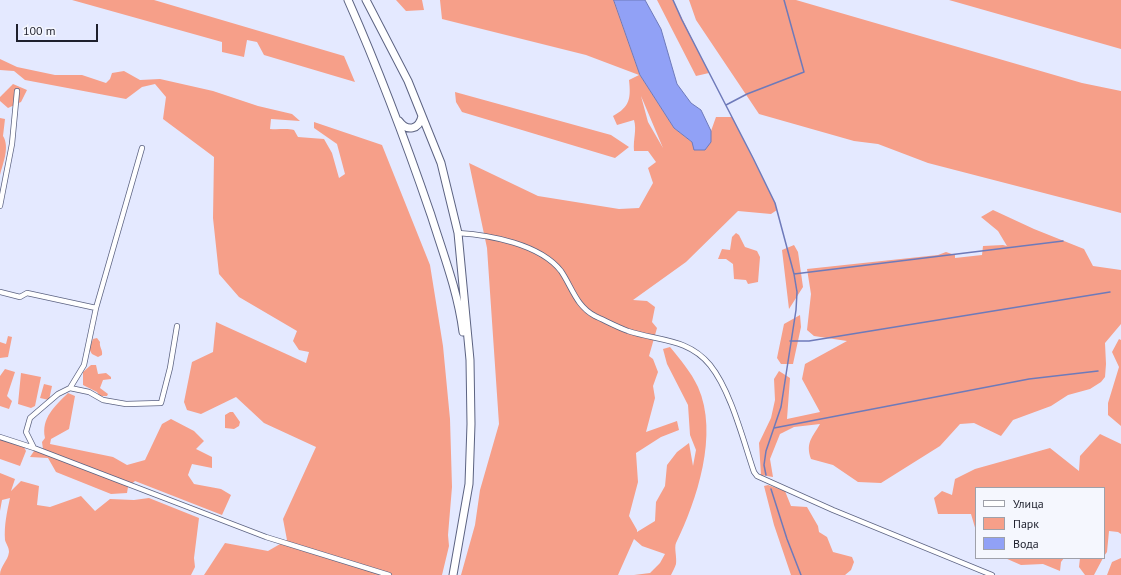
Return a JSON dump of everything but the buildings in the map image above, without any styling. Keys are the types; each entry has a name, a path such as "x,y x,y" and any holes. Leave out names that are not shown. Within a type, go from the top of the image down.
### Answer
{"main road":[{"path":"348,0 396,116 451,276 462,325 470,392"},
{"path":"366,0 408,81 441,163 458,232 470,360 471,448 468,484 453,575"},
{"path":"396,116 403,126 409,129 416,127 422,116"}],"street":[{"path":"0,206 10,151 17,91"},
{"path":"34,448 26,432 30,418 58,394 70,388 84,365 96,308 142,148"},
{"path":"458,232 483,234 510,241 541,255 554,263 562,272 578,301 593,315 627,330 666,339 683,345 710,364 719,379 754,472 758,476 833,510 992,575"},
{"path":"0,292 20,297 27,293 96,308"},
{"path":"70,388 89,392 103,400 126,404 161,403 170,368 177,326"},
{"path":"0,436 266,537 389,575"}],"green space":[{"path":"72,0 154,0 344,56 355,82 264,55 257,42 247,40 244,57 222,52 222,42"},
{"path":"396,0 422,0 424,10 406,11"},
{"path":"440,0 614,0 640,75 674,128 692,142 711,142 711,131 716,117 732,117 775,203 777,210 771,214 738,211 686,262 633,300 647,301 655,307 652,322 657,328 649,356 653,359 658,372 653,386 655,398 646,432 677,421 679,430 661,437 636,453 638,482 629,516 637,532 655,521 656,502 665,486 667,465 677,452 689,443 693,466 696,450 690,435 688,405 667,364 663,349 670,347 685,366 698,387 704,405 706,446 703,466 691,507 676,543 676,564 671,575 634,575 650,573 660,563 665,554 642,546 634,539 618,575 461,575 475,525 480,490 499,424 487,248 469,163 538,196 619,209 639,208 653,183 648,168 656,162 648,151 634,151 634,120 617,125 613,116 623,109 628,101 630,92 629,80 639,75 586,55 442,19","holes":["641,96 663,148 648,122"]},
{"path":"657,0 673,0 709,73 696,76"},
{"path":"689,0 796,0 1082,83 1121,91 1121,213 928,163 878,144 854,141 759,114 696,20"},
{"path":"949,0 1121,0 1121,49"},
{"path":"0,59 17,67 55,75 82,75 106,83 110,79 112,73 124,71 140,80 160,79 213,91 258,106 292,114 300,121 271,119 270,129 291,129 294,130 298,137 324,139 332,153 339,178 345,174 337,144 314,128 314,122 382,145 430,265 443,346 450,419 452,487 448,535 449,546 442,575 204,575 225,543 268,551 287,540 283,519 316,447 264,423 236,397 201,414 187,410 184,402 192,362 213,352 216,322 306,363 309,352 299,350 293,341 297,331 239,297 219,274 213,218 214,157 163,119 166,97 155,84 142,87 126,99 25,80 14,71 0,70"},
{"path":"13,84 27,90 21,102 8,108 0,101 0,97"},
{"path":"455,92 611,135 629,147 615,158 462,112 456,102"},
{"path":"0,118 5,119 3,136 6,150 0,175"},
{"path":"993,210 1034,229 1084,249 1093,266 1121,270 1121,324 1105,343 1105,377 1101,382 1090,389 1068,395 1051,406 1013,420 1001,436 974,423 960,424 940,446 881,483 858,482 833,465 811,459 809,444 812,436 820,424 794,427 780,434 770,459 773,477 761,475 759,443 771,418 775,400 774,379 779,371 790,378 787,419 820,412 802,379 805,364 847,341 814,336 807,330 811,294 807,269 938,255 946,252 955,255 955,258 982,255 983,246 1007,246 998,231 981,217"},
{"path":"736,233 739,235 745,247 757,251 760,257 758,282 748,284 746,280 734,279 733,264 726,259 718,259 722,249 730,250 732,237"},
{"path":"794,245 798,252 803,287 789,309 782,250"},
{"path":"800,315 801,327 793,364 781,364 777,358 784,324"},
{"path":"8,336 12,337 8,357 0,358 0,342 6,344"},
{"path":"97,338 100,342 102,353 102,355 98,357 92,354 89,349 93,339"},
{"path":"1119,339 1121,340 1121,426 1108,415 1108,403 1119,367 1112,352"},
{"path":"91,365 96,365 98,374 106,373 111,377 111,379 103,380 100,388 108,394 107,396 100,396 97,392 83,385 83,372"},
{"path":"5,369 15,372 7,396 12,401 9,409 0,406 0,376"},
{"path":"21,373 41,377 35,406 31,408 18,404"},
{"path":"44,384 52,386 49,400 40,398"},
{"path":"68,393 75,396 69,429 51,439 50,444 113,457 127,465 145,460 162,424 171,419 194,431 204,441 196,449 212,457 212,468 192,464 188,475 194,484 221,489 231,495 222,515 135,481 128,487 127,493 111,494 56,472 48,458 30,457 34,451 43,449 42,442 45,438 44,431 47,418"},
{"path":"233,412 240,422 239,426 234,429 225,428 225,415"},
{"path":"1100,434 1121,444 1121,534 1118,532 1109,531 1107,552 1105,555 1105,487 975,487 975,528 971,514 938,514 934,498 942,491 952,495 955,479 975,469 1050,448 1079,471 1080,456"},
{"path":"0,439 21,441 26,451 20,466 0,459"},
{"path":"0,473 15,479 11,491 21,481 39,486 37,505 50,507 81,496 95,511 110,499 134,500 149,498 199,518 194,558 195,567 191,575 0,575 1,569 9,552 5,540 5,534 10,498 2,500 0,511"},
{"path":"768,485 785,491 791,506 807,507 818,526 819,532 827,537 833,552 852,557 854,562 851,570 845,575 791,575 774,525 764,486"},
{"path":"1121,558 1121,575 1107,575 1112,562"},
{"path":"1007,559 1063,559 1061,562 1060,571 1043,564 1021,565"},
{"path":"1080,559 1102,559 1094,575 1085,575 1079,567"}],"water":[{"path":"614,0 645,0 661,29 677,84 691,103 701,110 711,131 711,142 705,150 694,150 692,142 674,128 640,75"}],"waterway":[{"path":"673,0 775,203 794,274 797,292 796,310 781,407 766,451 764,465 766,475"},
{"path":"726,105 747,94 804,72 784,0"},
{"path":"794,274 1063,241"},
{"path":"790,341 809,341 1110,292"},
{"path":"774,428 1029,379 1098,371"},
{"path":"771,489 787,539 801,575"}]}
